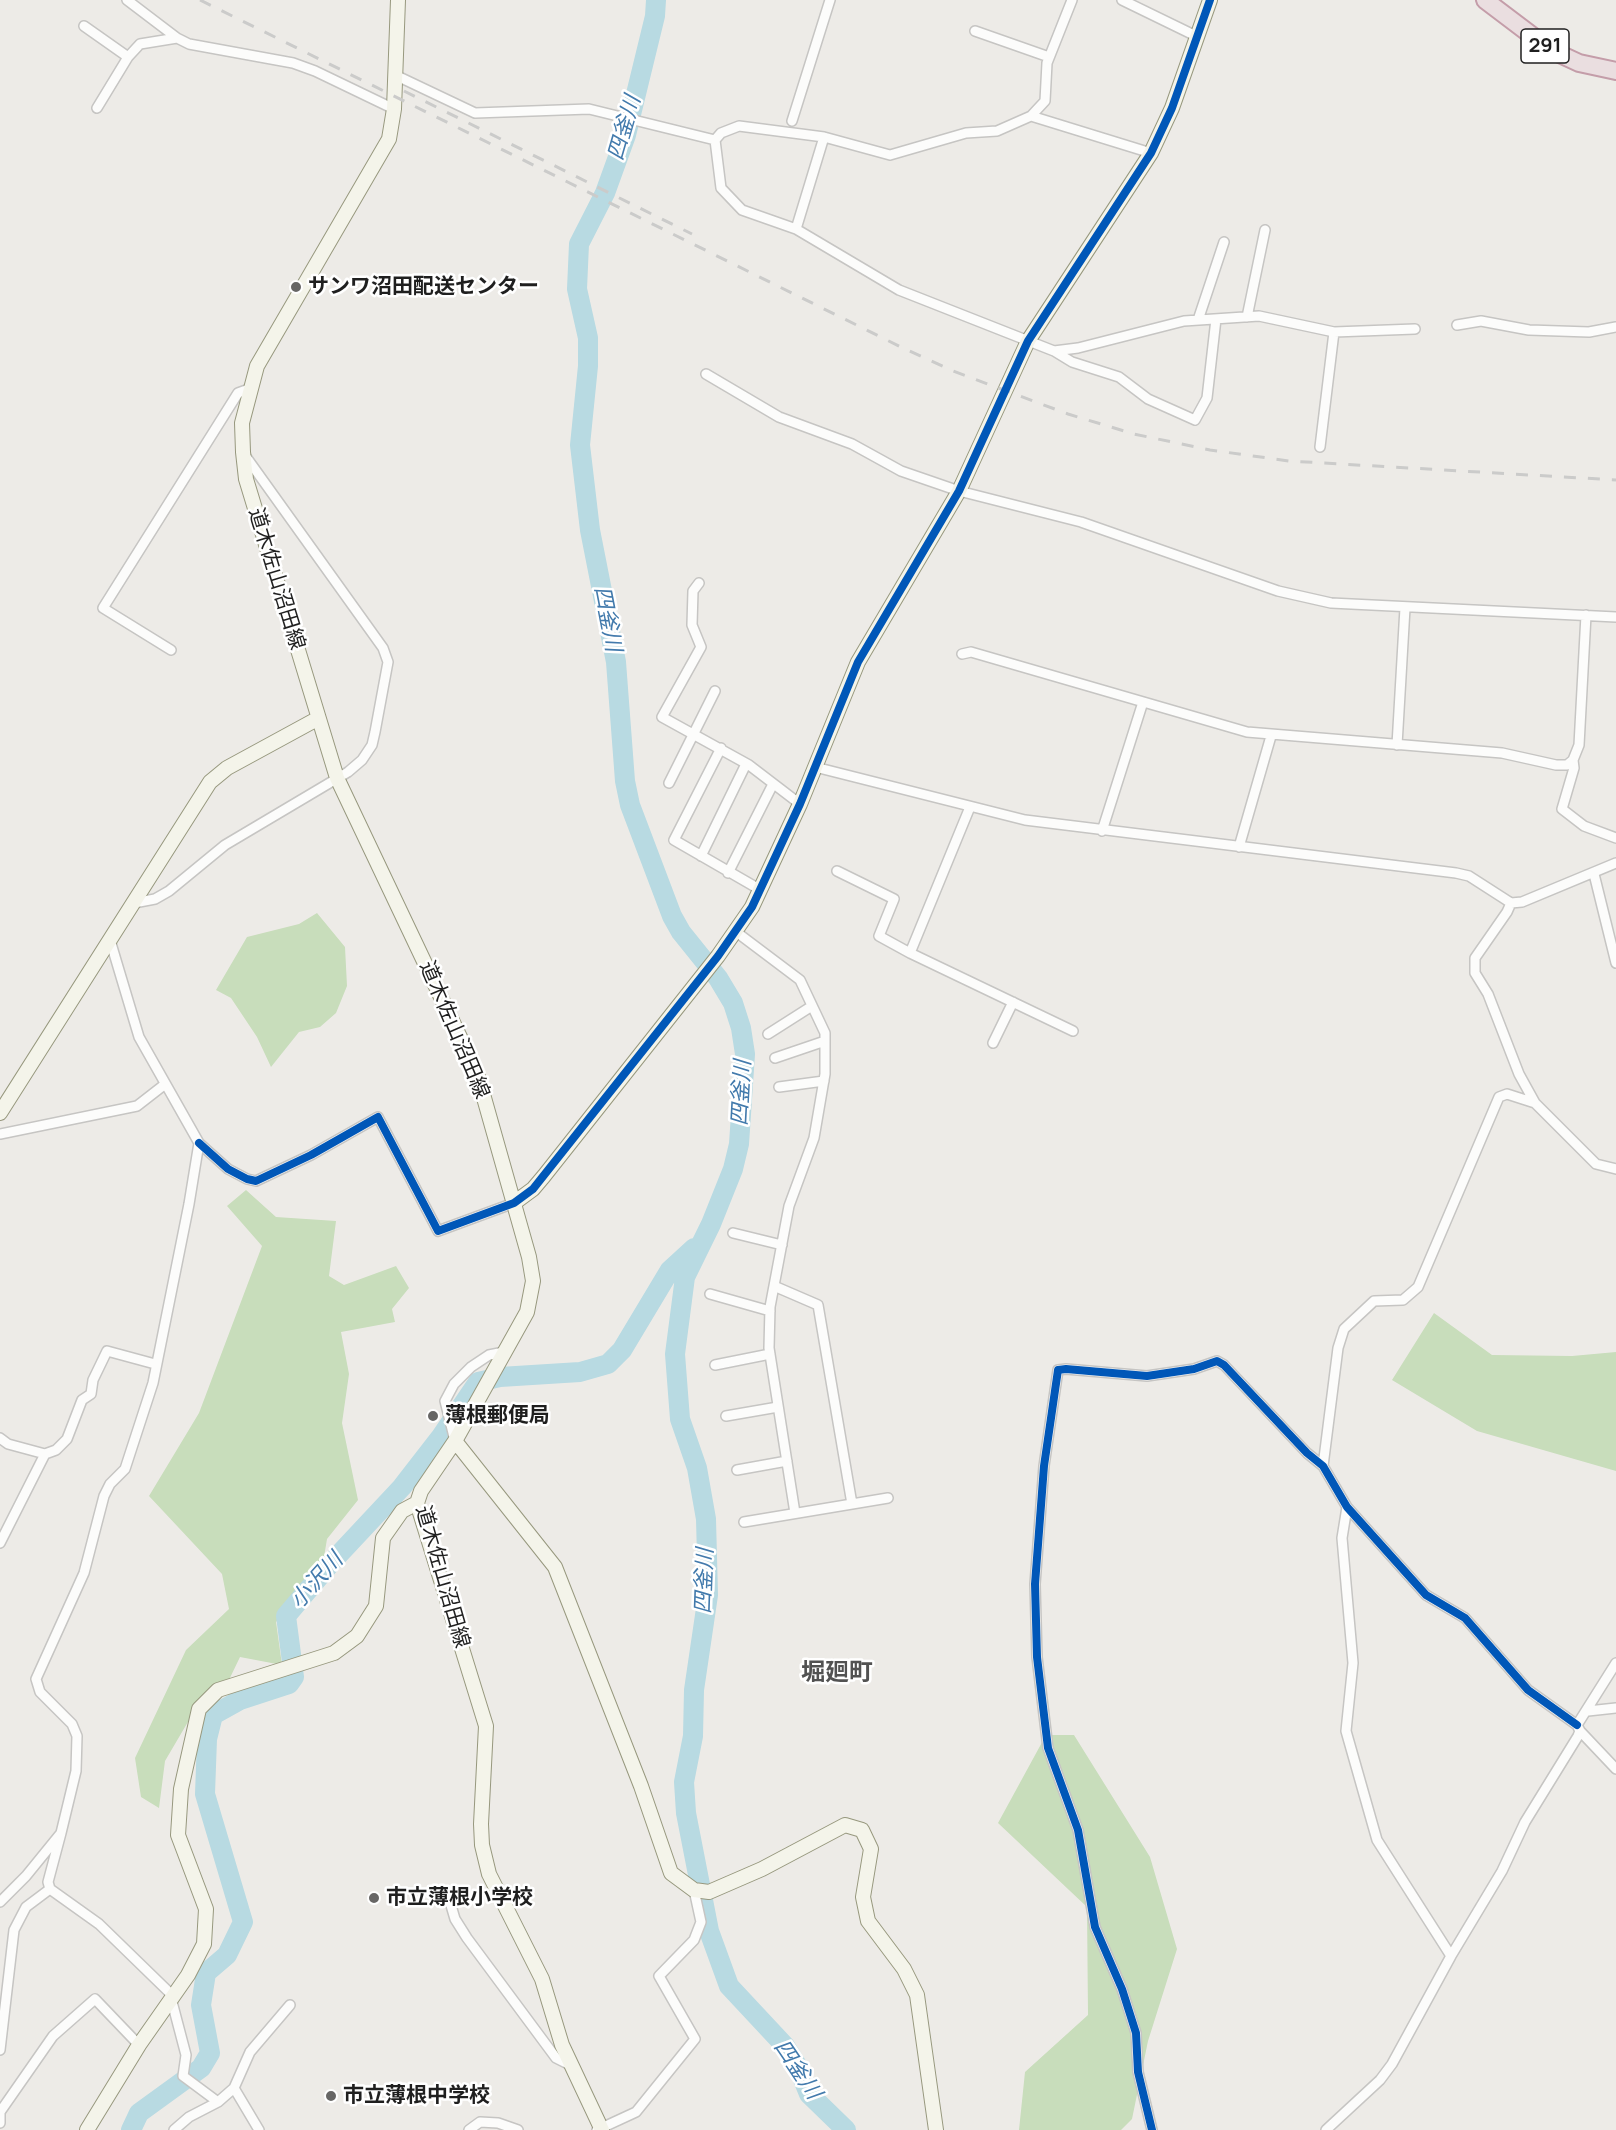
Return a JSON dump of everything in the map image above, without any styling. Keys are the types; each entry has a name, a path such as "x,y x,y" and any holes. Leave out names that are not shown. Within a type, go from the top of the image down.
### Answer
{"highway":[{"name":"291","path":"1485,0 1551,50 1579,63 1616,71"}],"street":[{"path":"127,0 177,38 208,49 293,63 315,71 394,109"},
{"name":"道木佐山沼田線","path":"398,0 394,109 389,139 257,366 249,389 243,423 243,452 246,479 317,719 337,778 477,1073 530,1257 533,1281 527,1312 455,1438 421,1491 417,1503 486,1726 481,1824 482,1845 489,1874 542,1979 570,2065 600,2130"},
{"path":"792,121 830,0"},
{"path":"715,140 722,133 739,126 824,137 890,155 966,133 997,130 1031,116 1045,100 1049,57 1072,0"},
{"path":"1122,0 1198,37"},
{"path":"110,940 133,1022 164,1085 199,1143 228,1169 256,1181 311,1155 378,1117 438,1231 514,1203 533,1190 696,985 752,907 800,804 858,662 960,491 1028,341 1151,153 1198,37 1210,0"},
{"path":"84,26 128,57"},
{"path":"975,31 1049,57"},
{"path":"97,108 128,57 140,44 177,38"},
{"path":"395,75 476,113 590,109 715,140"},
{"path":"1031,116 1151,153"},
{"path":"796,229 824,137"},
{"path":"715,140 721,188 742,210 796,229 899,290 1054,351 1072,362 1119,377 1148,399 1195,420 1208,398 1216,319"},
{"path":"1247,317 1264,230"},
{"path":"1198,320 1224,242"},
{"path":"1054,351 1078,348 1165,325 1247,317 1286,320 1334,332 1415,329"},
{"path":"1457,325 1481,321 1529,330 1589,332 1616,327"},
{"path":"1320,447 1334,332"},
{"path":"706,374 779,417 852,444 901,471 960,491 1081,522 1278,591 1331,603 1616,617"},
{"path":"171,650 103,608 238,393 249,389"},
{"path":"134,903 154,899 169,891 225,845 337,778 362,760 372,745 388,662 383,648 313,546 243,452"},
{"path":"699,583 693,591 692,625 701,647 662,717 721,748 800,804"},
{"path":"1397,746 1405,608"},
{"path":"962,654 970,652 1229,728 1271,736 1502,753 1556,765 1567,765 1573,760 1579,745 1586,615"},
{"path":"669,783 715,691"},
{"path":"1102,831 1143,702"},
{"path":"0,1113 210,782 227,768 317,719"},
{"path":"1239,847 1271,736"},
{"path":"721,748 674,840 759,889"},
{"path":"1573,760 1574,768 1562,809 1584,826 1616,838"},
{"path":"701,856 746,764"},
{"path":"815,767 1025,820 1456,873 1469,876 1511,903 1522,902 1616,863"},
{"path":"728,873 772,786"},
{"path":"910,953 970,807"},
{"path":"837,872 894,899 879,936 1073,1031"},
{"path":"1594,874 1616,963"},
{"path":"1511,903 1475,958 1473,967 1488,994 1519,1074 1536,1103 1596,1164 1616,1169"},
{"path":"735,931 800,980 825,1033 824,1081 814,1138 789,1206 770,1311 770,1354 795,1513"},
{"path":"993,1043 1013,1002"},
{"path":"768,1034 812,1006"},
{"path":"775,1058 825,1041"},
{"path":"779,1087 824,1081"},
{"path":"0,1134 137,1106 164,1085"},
{"path":"1323,1466 1338,1348 1344,1329 1374,1301 1403,1300 1418,1287 1499,1097 1507,1094 1536,1103"},
{"path":"199,1143 153,1383 125,1469 110,1484 104,1496 90,1559 36,1679 40,1692 72,1725 78,1736 76,1771 48,1882 50,1889 99,1924 172,1997 186,2055 183,2076 218,2102"},
{"path":"733,1233 782,1245"},
{"path":"774,1286 818,1305 852,1504"},
{"path":"710,1294 770,1311"},
{"path":"0,1438 45,1454 56,1450 67,1439 82,1400 91,1394 93,1380 107,1351 155,1364"},
{"path":"504,1352 489,1355 471,1367 454,1384 445,1401 455,1438 555,1567 641,1786 671,1873 694,1890 709,1892 738,1880 845,1825 862,1830 871,1849 863,1897 868,1921 904,1969 917,1995 936,2130"},
{"path":"715,1365 770,1354"},
{"path":"1152,2130 1138,2072 1136,2033 1122,1989 1095,1926 1078,1830 1048,1748 1045,1725 1037,1657 1035,1584 1044,1466 1058,1370 1147,1376 1194,1370 1216,1361 1224,1365 1306,1453 1323,1466 1347,1508 1426,1595 1465,1618 1528,1690 1579,1728 1616,1768"},
{"path":"726,1416 778,1407"},
{"path":"0,1543 45,1454"},
{"path":"737,1470 787,1461"},
{"path":"744,1522 888,1498"},
{"path":"87,2130 139,2045 198,1958 204,1944 206,1909 178,1835 181,1789 200,1709 218,1690 333,1653 357,1636 375,1606 383,1538 402,1511 417,1503"},
{"path":"1347,1508 1342,1538 1353,1663 1346,1731 1377,1840 1451,1956"},
{"path":"1326,2130 1380,2080 1392,2064 1451,1956 1502,1871 1530,1813 1616,1663"},
{"path":"1588,1711 1616,1708"},
{"path":"0,1902 26,1876 61,1833"},
{"path":"0,2050 14,1930 27,1907 50,1889"},
{"path":"600,2130 636,2112 695,2038 659,1976 694,1940 700,1922 694,1890"},
{"path":"450,1902 455,1919 556,2058 570,2065"},
{"path":"0,2123 0,2111 53,2036 95,1999 139,2045"},
{"path":"174,2130 189,2117 218,2102 234,2088 250,2052 290,2006"},
{"path":"234,2088 259,2130"},
{"path":"469,2130 480,2122 498,2123 518,2130"}],"green space":[{"path":"317,913 345,947 347,986 336,1013 320,1027 299,1032 271,1067 257,1037 231,998 216,990 247,937 299,924"},
{"path":"246,1190 276,1217 336,1221 329,1276 344,1285 396,1266 409,1288 392,1309 395,1322 341,1332 349,1374 342,1423 358,1500 327,1539 321,1575 276,1622 282,1665 240,1657 227,1684 192,1715 165,1761 159,1808 141,1797 135,1758 186,1650 229,1609 222,1574 149,1496 199,1413 262,1246 227,1206"},
{"path":"1434,1313 1492,1355 1572,1356 1616,1352 1616,1471 1477,1431 1392,1380"},
{"path":"1046,1735 1074,1735 1150,1857 1177,1949 1148,2041 1132,2119 1121,2130 1019,2130 1025,2072 1088,2015 1087,1907 998,1823"}],"waterway":[{"name":"四釜川","path":"656,0 655,16 626,135 605,193 579,244 577,289 588,338 588,366 580,445 590,530 616,662 625,781 630,805 672,916 681,932 718,978 733,1003 741,1028 745,1054 739,1144 733,1169 711,1224 685,1277 675,1354 680,1419 697,1468 706,1519 708,1595 694,1690 693,1736 684,1782 686,1813 709,1931 729,1986 785,2046 798,2067 809,2094 846,2130"},
{"name":"小沢川","path":"131,2130 139,2113 201,2068 210,2053 201,2005 206,1973 227,1955 243,1922 205,1794 207,1739 213,1715 240,1700 289,1684 294,1677 286,1616 329,1565 402,1487 440,1438 478,1382 500,1377 580,1372 608,1364 622,1350 670,1270 694,1248"}],"railway":[{"path":"200,0 905,349 953,371 1068,414 1134,434 1210,450 1289,461 1616,480"},
{"path":"404,91 692,234"}],"cycle path":[{"path":"199,1143 228,1169 256,1181 311,1155 378,1117 438,1231 514,1203 533,1189 718,956 752,907 800,804 858,662 959,491 1028,341 1151,153 1172,108 1210,0"},
{"path":"1152,2130 1138,2072 1136,2033 1122,1989 1095,1927 1078,1830 1048,1748 1037,1657 1035,1584 1044,1466 1058,1370 1147,1376 1194,1369 1217,1361 1224,1365 1307,1453 1323,1466 1347,1507 1426,1595 1465,1618 1528,1690 1577,1725"}],"place":[{"name":"サンワ沼田配送センター","path":"296,287"},
{"name":"薄根郵便局","path":"433,1416"},
{"name":"市立薄根小学校","path":"374,1898"},
{"name":"市立薄根中学校","path":"331,2096"}],"district":[{"name":"堀廻町","path":"837,1673"}]}
